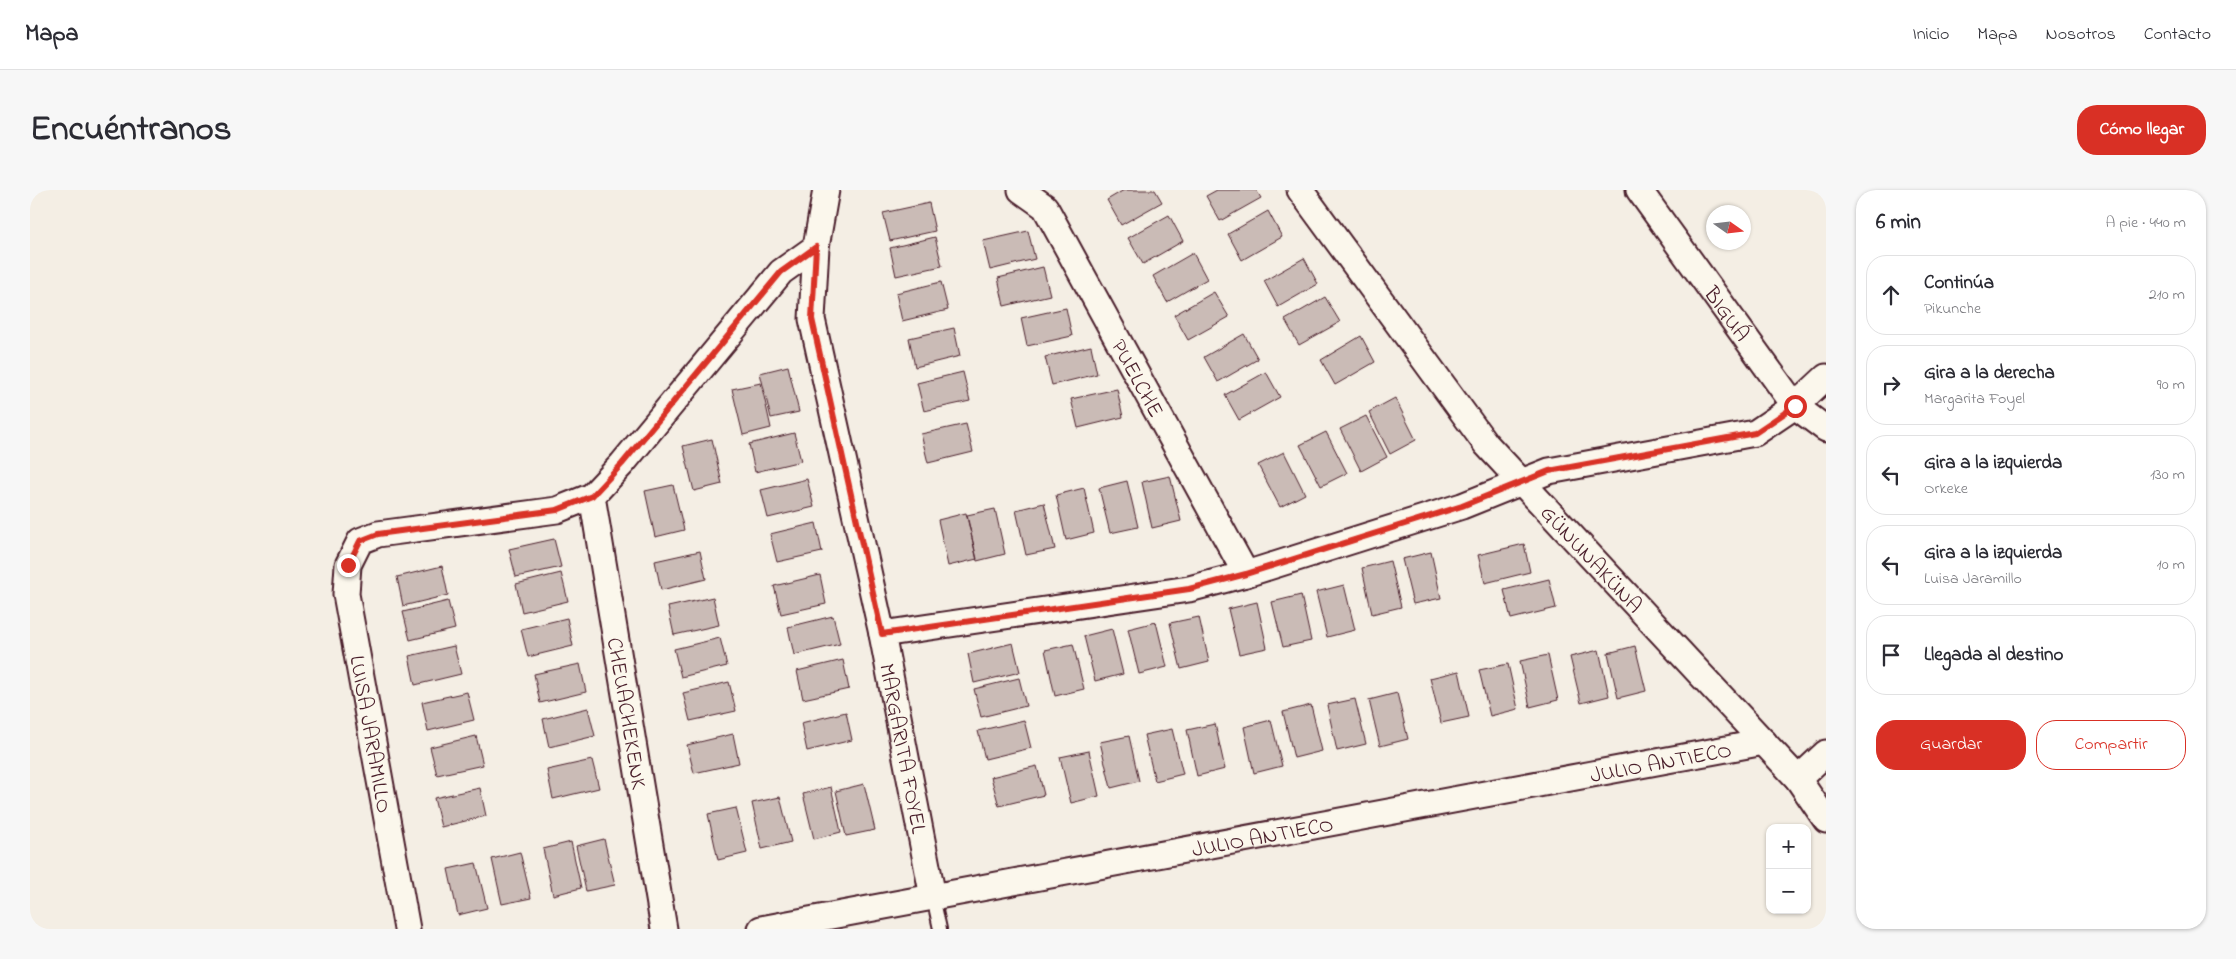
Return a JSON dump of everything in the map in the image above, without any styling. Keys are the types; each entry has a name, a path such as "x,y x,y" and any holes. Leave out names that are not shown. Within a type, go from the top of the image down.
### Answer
{"street":[{"name":"MARGARITA FOYEL","path":"826,190 816,247 812,319 882,634 933,897"},
{"name":"PUELCHE","path":"1021,190 1044,207 1246,574"},
{"name":"GÜNUNAKÜNA","path":"1300,190 1486,444 1798,779 1826,820"},
{"name":"BIGUÁ","path":"1639,190 1795,406 1826,429"},
{"path":"592,496 622,464 781,272 816,247"},
{"path":"882,634 1189,589 1246,574 1462,506 1549,471 1755,433 1795,406 1826,377"},
{"name":"LUISA JARAMILLO","path":"407,929 346,594 348,565 360,541 378,534 557,510 592,496"},
{"name":"CHEUACHEKENK","path":"592,496 664,929"},
{"name":"JULIO ANTIECO","path":"761,929 1764,742"},
{"path":"1798,779 1826,753"}],"lane":[{"path":"933,897 940,929"}],"building":[{"path":"1124,190 1155,190 1162,202 1121,225 1107,200"},
{"path":"1217,190 1256,190 1261,198 1220,221 1206,196"},
{"path":"929,203 935,231 890,241 883,213"},
{"path":"1268,211 1282,237 1242,260 1228,234"},
{"path":"1169,215 1183,241 1143,264 1128,238"},
{"path":"1028,231 1035,259 990,270 983,241"},
{"path":"935,237 942,266 896,276 890,248"},
{"path":"1193,253 1207,279 1167,302 1153,276"},
{"path":"1304,258 1318,284 1278,307 1264,281"},
{"path":"1043,267 1050,295 1004,306 998,278"},
{"path":"941,282 948,310 902,321 896,293"},
{"path":"1214,292 1229,317 1188,340 1174,315"},
{"path":"1325,297 1340,322 1299,345 1285,320"},
{"path":"1066,308 1072,336 1027,346 1021,318"},
{"path":"954,328 960,356 915,367 909,338"},
{"path":"1244,334 1258,359 1218,382 1204,357"},
{"path":"1361,336 1375,362 1335,385 1321,360"},
{"path":"1091,346 1097,374 1052,385 1045,357"},
{"path":"788,366 799,412 771,418 760,373"},
{"path":"963,372 970,401 924,411 917,383"},
{"path":"1266,372 1280,397 1239,420 1225,395"},
{"path":"761,383 771,428 743,435 732,389"},
{"path":"1117,389 1123,417 1078,428 1071,399"},
{"path":"1395,398 1416,440 1390,454 1369,412"},
{"path":"1366,416 1387,457 1361,471 1340,429"},
{"path":"966,424 973,452 928,463 921,434"},
{"path":"1326,432 1347,473 1321,486 1300,445"},
{"path":"794,433 801,461 755,472 749,444"},
{"path":"712,439 722,484 694,491 683,446"},
{"path":"1284,452 1305,494 1280,507 1258,465"},
{"path":"1170,476 1181,521 1152,528 1142,482"},
{"path":"807,479 814,507 768,518 761,490"},
{"path":"1127,481 1138,527 1110,533 1099,488"},
{"path":"673,485 684,530 655,537 645,491"},
{"path":"1084,488 1094,533 1066,540 1056,495"},
{"path":"1044,503 1055,549 1026,555 1016,510"},
{"path":"995,509 1005,554 977,561 967,515"},
{"path":"966,513 977,559 948,566 938,520"},
{"path":"816,523 822,552 777,562 770,534"},
{"path":"554,539 561,567 516,577 509,549"},
{"path":"1524,544 1530,572 1485,583 1478,555"},
{"path":"700,551 706,579 661,590 655,561"},
{"path":"1431,552 1441,598 1413,604 1402,559"},
{"path":"1390,561 1401,607 1372,614 1362,568"},
{"path":"442,566 448,595 403,606 397,577"},
{"path":"561,573 568,601 522,612 516,584"},
{"path":"820,575 826,604 781,614 774,586"},
{"path":"1549,579 1556,608 1511,619 1504,590"},
{"path":"1344,585 1355,630 1327,637 1316,592"},
{"path":"1301,595 1311,641 1283,647 1272,602"},
{"path":"713,597 719,625 674,635 668,607"},
{"path":"448,601 455,629 410,640 403,612"},
{"path":"1257,602 1267,648 1239,654 1228,609"},
{"path":"833,616 840,644 794,655 788,627"},
{"path":"1199,617 1209,662 1181,669 1170,623"},
{"path":"567,618 573,646 528,657 521,629"},
{"path":"1156,622 1167,667 1139,674 1128,629"},
{"path":"1112,629 1123,674 1095,681 1084,636"},
{"path":"720,638 727,666 681,677 674,649"},
{"path":"1013,643 1020,672 974,683 968,654"},
{"path":"1073,644 1084,689 1055,696 1045,650"},
{"path":"454,646 461,674 415,685 409,656"},
{"path":"1635,646 1646,691 1618,698 1608,653"},
{"path":"1599,650 1609,696 1581,703 1570,657"},
{"path":"1548,655 1558,700 1530,707 1520,661"},
{"path":"843,660 849,689 803,699 797,671"},
{"path":"580,664 586,692 540,703 534,674"},
{"path":"1508,664 1518,709 1490,716 1479,670"},
{"path":"1459,671 1469,717 1441,723 1430,678"},
{"path":"1019,678 1026,706 981,717 974,689"},
{"path":"729,682 736,711 690,721 683,693"},
{"path":"467,692 474,720 428,731 422,702"},
{"path":"1397,693 1408,739 1380,746 1369,700"},
{"path":"1355,699 1366,744 1337,751 1327,705"},
{"path":"1311,705 1322,751 1294,758 1283,712"},
{"path":"588,708 595,736 549,747 543,719"},
{"path":"846,712 852,740 807,751 801,723"},
{"path":"1024,720 1031,748 985,759 978,731"},
{"path":"1271,720 1282,766 1254,773 1244,727"},
{"path":"1215,724 1225,769 1197,776 1187,730"},
{"path":"1172,729 1183,774 1155,781 1144,735"},
{"path":"733,734 739,763 694,773 687,745"},
{"path":"476,736 483,765 437,775 430,747"},
{"path":"1129,736 1139,781 1111,788 1100,742"},
{"path":"1089,751 1099,796 1071,803 1060,757"},
{"path":"592,760 599,788 553,799 547,770"},
{"path":"1037,766 1044,795 999,806 991,777"},
{"path":"864,784 875,830 846,836 836,791"},
{"path":"831,787 841,832 814,839 803,794"},
{"path":"480,788 486,816 441,827 434,798"},
{"path":"780,797 791,842 762,849 752,803"},
{"path":"736,808 747,853 718,860 708,814"},
{"path":"604,839 615,885 586,891 576,846"},
{"path":"571,842 581,888 553,895 543,849"},
{"path":"520,852 531,898 502,904 492,859"},
{"path":"476,863 487,908 458,915 448,869"}],"route":[{"path":"348,565 360,541 378,534 557,510 592,496 622,464 781,272 816,247 812,319 882,634 1189,589 1246,574 1462,506 1549,471 1620,456 1755,433 1795,406"}]}
